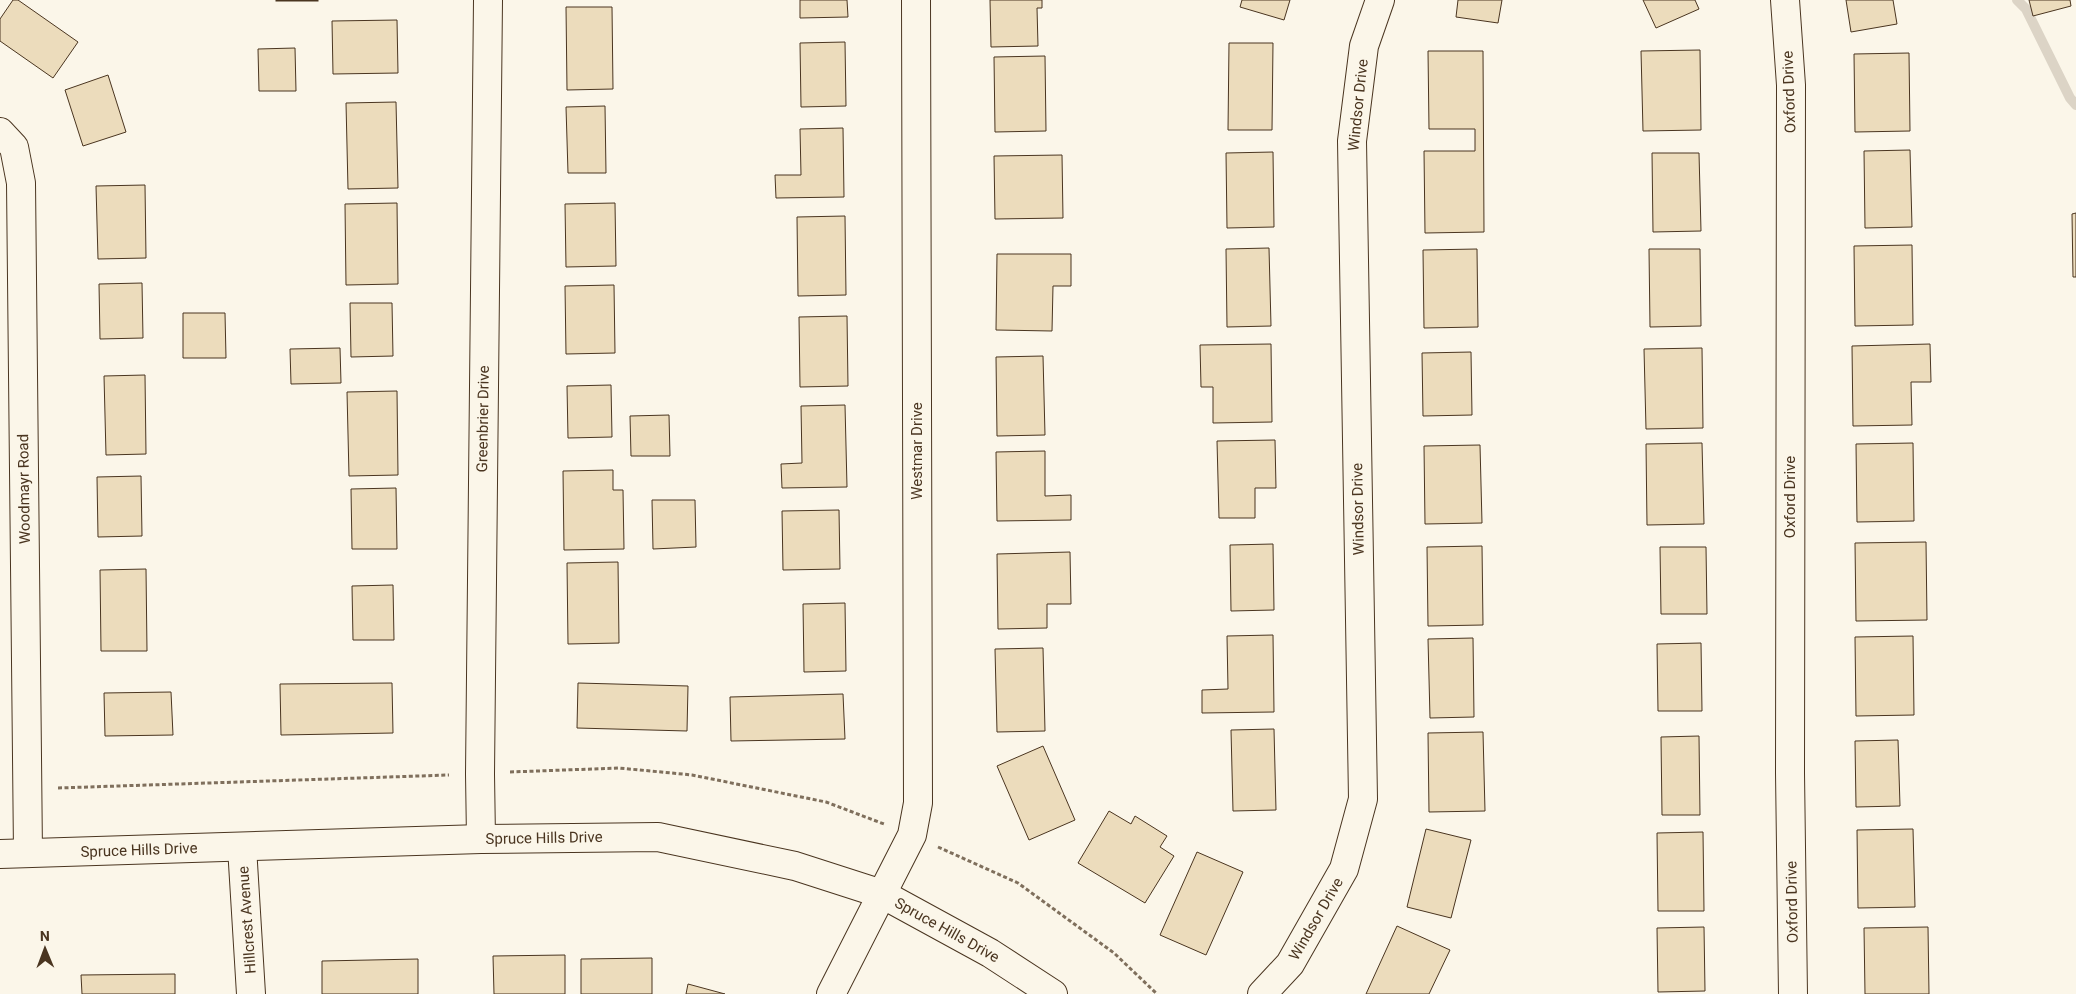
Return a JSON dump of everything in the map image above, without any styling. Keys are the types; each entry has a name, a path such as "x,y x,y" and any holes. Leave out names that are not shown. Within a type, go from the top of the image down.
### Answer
{"street":[{"name":"Greenbrier Drive","path":"481,839 480,774 488,0"},
{"name":"Westmar Drive","path":"831,994 912,835 918,803 916,0"},
{"name":"Windsor Drive","path":"1262,994 1290,964 1344,869 1363,799 1352,141 1364,46 1380,0"},
{"name":"Oxford Drive","path":"1785,0 1791,85 1790,773 1793,994"},
{"name":"Woodmayr Road","path":"0,132 14,147 21,183 28,853"},
{"name":"Spruce Hills Drive","path":"0,854 481,839 658,837 795,866 882,894 990,953 1054,994"},
{"name":"Hillcrest Avenue","path":"242,847 251,994"}],"building":[{"path":"13,0 18,0 78,42 53,78 0,41 0,19"},
{"path":"318,0 318,1 276,1"},
{"path":"800,0 847,0 848,17 800,18"},
{"path":"990,0 1042,0 1042,8 1037,8 1038,46 991,47"},
{"path":"1242,0 1290,0 1284,20 1240,7"},
{"path":"1458,0 1502,0 1498,23 1456,17"},
{"path":"1643,0 1695,0 1699,9 1656,28"},
{"path":"1846,0 1893,0 1897,24 1851,32"},
{"path":"2029,0 2070,0 2071,6 2033,16"},
{"path":"566,7 612,7 613,89 567,90"},
{"path":"397,20 398,73 333,74 332,21"},
{"path":"845,42 846,106 801,107 800,43"},
{"path":"1229,43 1273,43 1272,130 1228,130"},
{"path":"295,48 296,91 259,91 258,49"},
{"path":"1700,50 1701,130 1643,131 1641,51"},
{"path":"1428,51 1483,51 1484,232 1425,233 1424,151 1475,151 1475,129 1429,129"},
{"path":"1909,53 1910,131 1855,132 1854,54"},
{"path":"1045,56 1046,131 995,132 994,57"},
{"path":"108,75 126,132 83,146 65,90"},
{"path":"396,102 398,188 348,189 346,103"},
{"path":"605,106 606,173 568,173 566,107"},
{"path":"843,128 844,197 776,198 775,175 801,175 800,129"},
{"path":"1910,150 1912,227 1865,228 1864,151"},
{"path":"1273,152 1274,227 1227,228 1226,153"},
{"path":"1652,153 1699,153 1701,231 1653,232"},
{"path":"1062,155 1063,218 995,219 994,156"},
{"path":"145,185 146,258 98,259 96,186"},
{"path":"397,203 398,284 346,285 345,204"},
{"path":"615,203 616,266 566,267 565,204"},
{"path":"2076,213 2076,277 2073,277 2072,214"},
{"path":"845,216 846,295 798,296 797,217"},
{"path":"1912,245 1913,325 1855,326 1854,246"},
{"path":"1269,248 1271,326 1227,327 1226,249"},
{"path":"1477,249 1478,327 1424,328 1423,250"},
{"path":"1649,249 1700,249 1701,326 1650,327"},
{"path":"997,254 1071,254 1071,286 1053,286 1052,331 996,330"},
{"path":"142,283 143,338 100,339 99,284"},
{"path":"614,285 615,353 566,354 565,286"},
{"path":"350,303 392,303 393,356 351,357"},
{"path":"183,313 225,313 226,358 183,358"},
{"path":"847,316 848,386 800,387 799,317"},
{"path":"1271,344 1272,422 1213,423 1213,387 1201,387 1200,345"},
{"path":"1930,344 1931,382 1911,382 1912,425 1853,426 1852,346"},
{"path":"340,348 341,383 291,384 290,349"},
{"path":"1702,348 1703,428 1646,429 1644,349"},
{"path":"1471,352 1472,415 1423,416 1422,353"},
{"path":"1043,356 1045,435 997,436 996,357"},
{"path":"145,375 146,454 106,455 104,376"},
{"path":"611,385 612,437 568,438 567,386"},
{"path":"397,391 398,475 349,476 347,392"},
{"path":"845,405 847,487 782,488 781,464 802,463 801,406"},
{"path":"669,415 670,456 631,456 630,416"},
{"path":"1275,440 1276,488 1255,488 1255,518 1219,518 1217,441"},
{"path":"1702,443 1704,524 1647,525 1646,444"},
{"path":"1913,443 1914,521 1857,522 1856,444"},
{"path":"1480,445 1482,523 1425,524 1424,446"},
{"path":"1045,451 1045,496 1071,495 1071,520 997,521 996,452"},
{"path":"613,470 613,490 623,490 624,549 564,550 563,471"},
{"path":"141,476 142,536 98,537 97,477"},
{"path":"396,488 397,549 352,549 351,489"},
{"path":"652,500 695,500 696,547 653,549"},
{"path":"839,510 840,569 783,570 782,511"},
{"path":"1926,542 1927,620 1856,621 1855,543"},
{"path":"1273,544 1274,610 1231,611 1230,545"},
{"path":"1482,546 1483,625 1428,626 1427,547"},
{"path":"1660,547 1706,547 1707,614 1661,614"},
{"path":"1070,552 1071,604 1047,604 1047,628 998,629 997,554"},
{"path":"618,562 619,643 568,644 567,563"},
{"path":"146,569 147,651 101,651 100,570"},
{"path":"393,585 394,640 353,640 352,586"},
{"path":"845,603 846,671 804,672 803,604"},
{"path":"1273,635 1274,712 1202,713 1202,690 1228,689 1227,636"},
{"path":"1913,636 1914,715 1856,716 1855,637"},
{"path":"1473,638 1474,717 1430,718 1428,639"},
{"path":"1701,643 1702,711 1658,711 1657,644"},
{"path":"1043,648 1045,731 997,732 995,649"},
{"path":"392,683 393,733 281,735 280,684"},
{"path":"578,683 688,686 687,731 577,728"},
{"path":"171,692 173,735 105,736 104,693"},
{"path":"843,694 845,739 731,741 730,697"},
{"path":"1274,729 1276,810 1233,811 1231,730"},
{"path":"1483,732 1485,811 1429,812 1428,733"},
{"path":"1699,736 1700,815 1662,815 1661,737"},
{"path":"1898,740 1900,806 1856,807 1855,741"},
{"path":"1043,746 1075,820 1029,840 997,766"},
{"path":"1109,811 1131,824 1135,816 1167,836 1160,847 1174,856 1145,903 1078,863"},
{"path":"1426,829 1471,840 1451,918 1407,907"},
{"path":"1913,829 1915,907 1858,908 1857,830"},
{"path":"1703,832 1704,911 1658,911 1657,833"},
{"path":"1197,852 1243,872 1206,955 1160,935"},
{"path":"1397,926 1450,950 1429,994 1366,994"},
{"path":"1704,927 1705,991 1658,992 1657,928"},
{"path":"1928,927 1929,994 1865,994 1864,928"},
{"path":"565,955 565,994 494,994 493,956"},
{"path":"652,958 652,994 581,994 581,959"},
{"path":"418,959 418,994 322,994 322,961"},
{"path":"175,974 175,994 82,994 81,975"},
{"path":"688,984 725,994 686,994"}],"waterway":[{"path":"2017,0 2026,9 2070,98 2076,105"}]}
